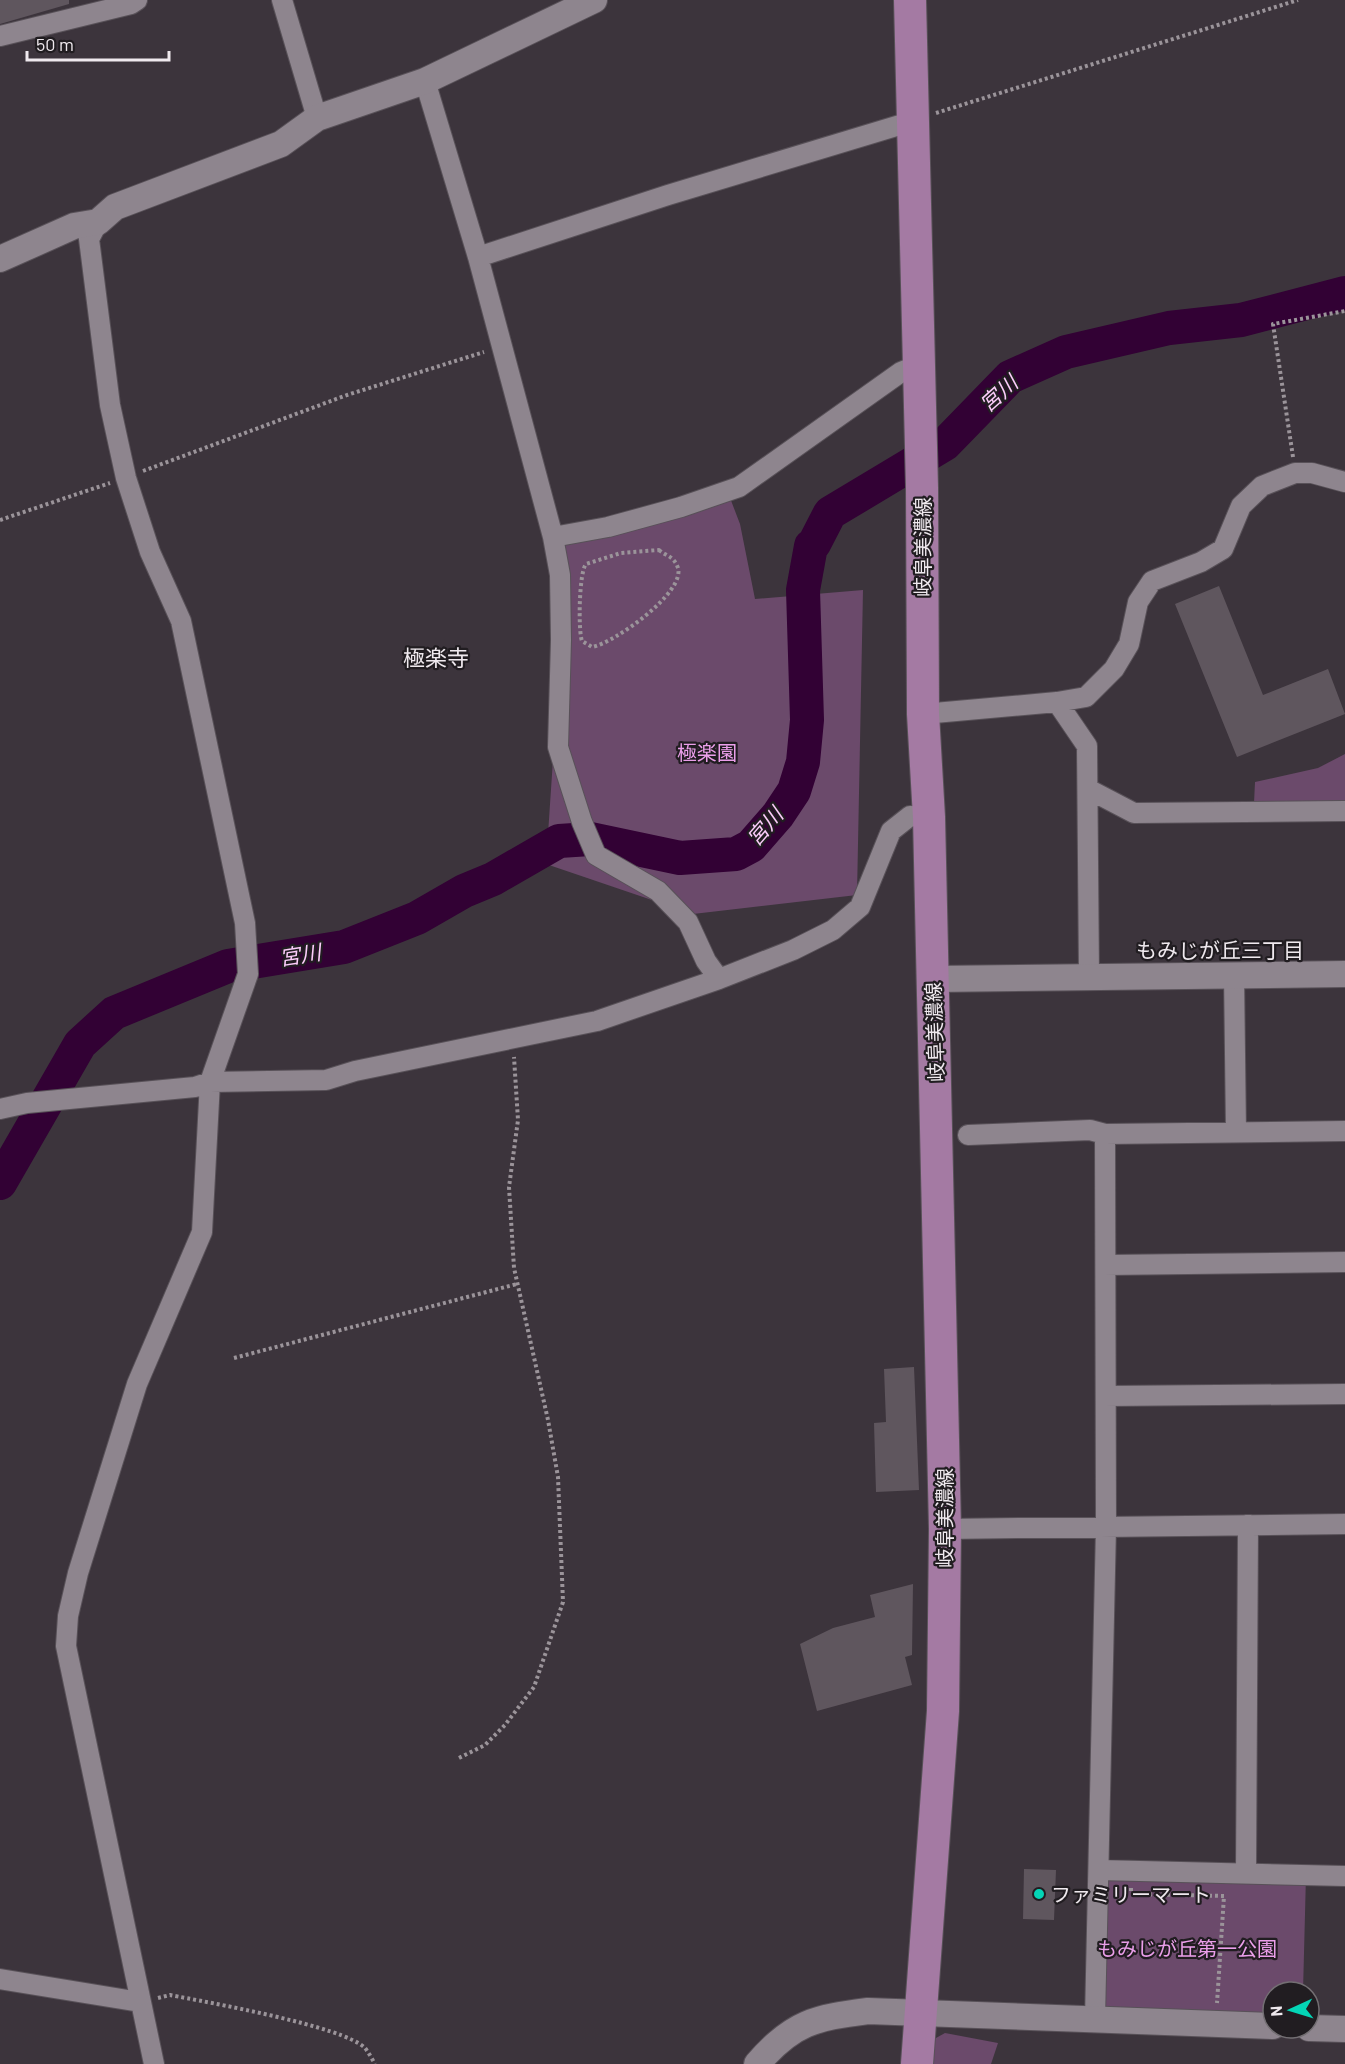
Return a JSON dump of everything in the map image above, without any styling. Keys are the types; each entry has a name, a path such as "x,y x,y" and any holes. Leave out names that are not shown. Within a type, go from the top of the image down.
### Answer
{"main road":[{"name":"岐阜美濃線","path":"910,0 922,488 923,714 929,817 945,1529 943,1711 917,2064"}],"street":[{"path":"0,36 131,4 136,0"},
{"path":"282,0 317,118"},
{"path":"154,2064 66,1646 68,1616 78,1573 137,1384 202,1232 210,1082 248,975 245,923 181,621 150,552 126,478 110,405 88,239 98,222 115,207 281,144 317,118 425,81 594,0"},
{"path":"425,81 478,257 554,537 560,575 558,747 582,822 596,855 658,891 688,922 706,961 719,979"},
{"path":"478,257 668,195 912,121"},
{"path":"0,259 74,226 98,222"},
{"path":"554,537 608,527 681,507 739,487 901,372 918,365"},
{"path":"923,714 1057,702 1086,697 1114,669 1129,644 1138,602 1152,581 1201,562 1223,549 1241,506 1262,486 1295,472 1312,473 1345,482"},
{"path":"1057,702 1087,746 1089,976"},
{"path":"1089,790 1134,813 1345,811"},
{"path":"0,1109 27,1103 82,1097 195,1088 210,1082 326,1080 355,1071 597,1021 719,979 793,950 833,930 860,907 891,831 910,816 929,817"},
{"path":"933,979 1345,974"},
{"path":"1234,975 1236,1132"},
{"path":"968,1135 1090,1130 1105,1134 1345,1131"},
{"path":"1095,2019 1106,1527 1105,1134"},
{"path":"1106,1265 1345,1262"},
{"path":"1107,1396 1345,1394"},
{"path":"945,1529 1345,1524"},
{"path":"1246,1874 1248,1525"},
{"path":"1099,1870 1345,1876"},
{"path":"0,1979 140,2002"},
{"path":"757,2064 786,2035 813,2020 868,2011 1261,2026"},
{"path":"1321,2029 1345,2030"}],"path":[{"path":"912,121 1298,0"},
{"path":"1295,472 1273,324 1345,311"},
{"path":"0,520 126,478 336,399 501,346"},
{"path":"658,550 670,554 678,568 678,577 671,593 662,599 652,613 598,646 592,647 580,637 580,585 582,569 586,564 636,551 658,550"},
{"path":"459,1758 485,1745 505,1725 534,1688 563,1602 558,1477 548,1420 517,1284 509,1186 518,1120 512,1040"},
{"path":"234,1358 517,1284"},
{"path":"1131,1871 1131,1894 1224,1896 1217,2024"},
{"path":"140,2002 170,1995 248,2010 346,2037 365,2048 375,2064"}],"green space":[{"name":"極楽園","path":"727,490 740,524 755,599 863,590 857,895 693,914 546,864 561,640 553,537"},
{"path":"1345,754 1345,802 1254,803 1255,782 1318,768"},
{"name":"もみじが丘第一公園","path":"1099,1870 1306,1875 1303,1980 1261,1980 1261,2026 1095,2019"},
{"path":"945,2033 998,2043 991,2064 907,2064 907,2054"}],"building":[{"path":"0,0 69,0 69,4 0,24"},
{"path":"1219,586 1263,695 1328,669 1345,714 1237,757 1175,604"},
{"path":"914,1367 919,1490 876,1492 874,1423 886,1422 884,1369"},
{"path":"913,1584 912,1655 905,1657 912,1685 817,1711 800,1644 833,1628 875,1617 870,1595"},
{"name":"ファミリーマート","path":"1024,1869 1056,1870 1054,1920 1023,1919"}],"waterway":[{"name":"宮川","path":"0,1183 80,1044 114,1013 228,966 344,947 417,918 464,891 493,879 559,841 590,839 680,858 736,854 751,846 778,815 794,791 803,762 807,720 803,590 811,546 830,513 945,444 1010,377 1066,352 1169,328 1241,320 1345,293"}],"place":[{"name":"ファミリーマート","path":"1039,1894"}],"district":[{"name":"極楽寺","path":"436,657"},
{"name":"もみじが丘三丁目","path":"1220,949"}]}
